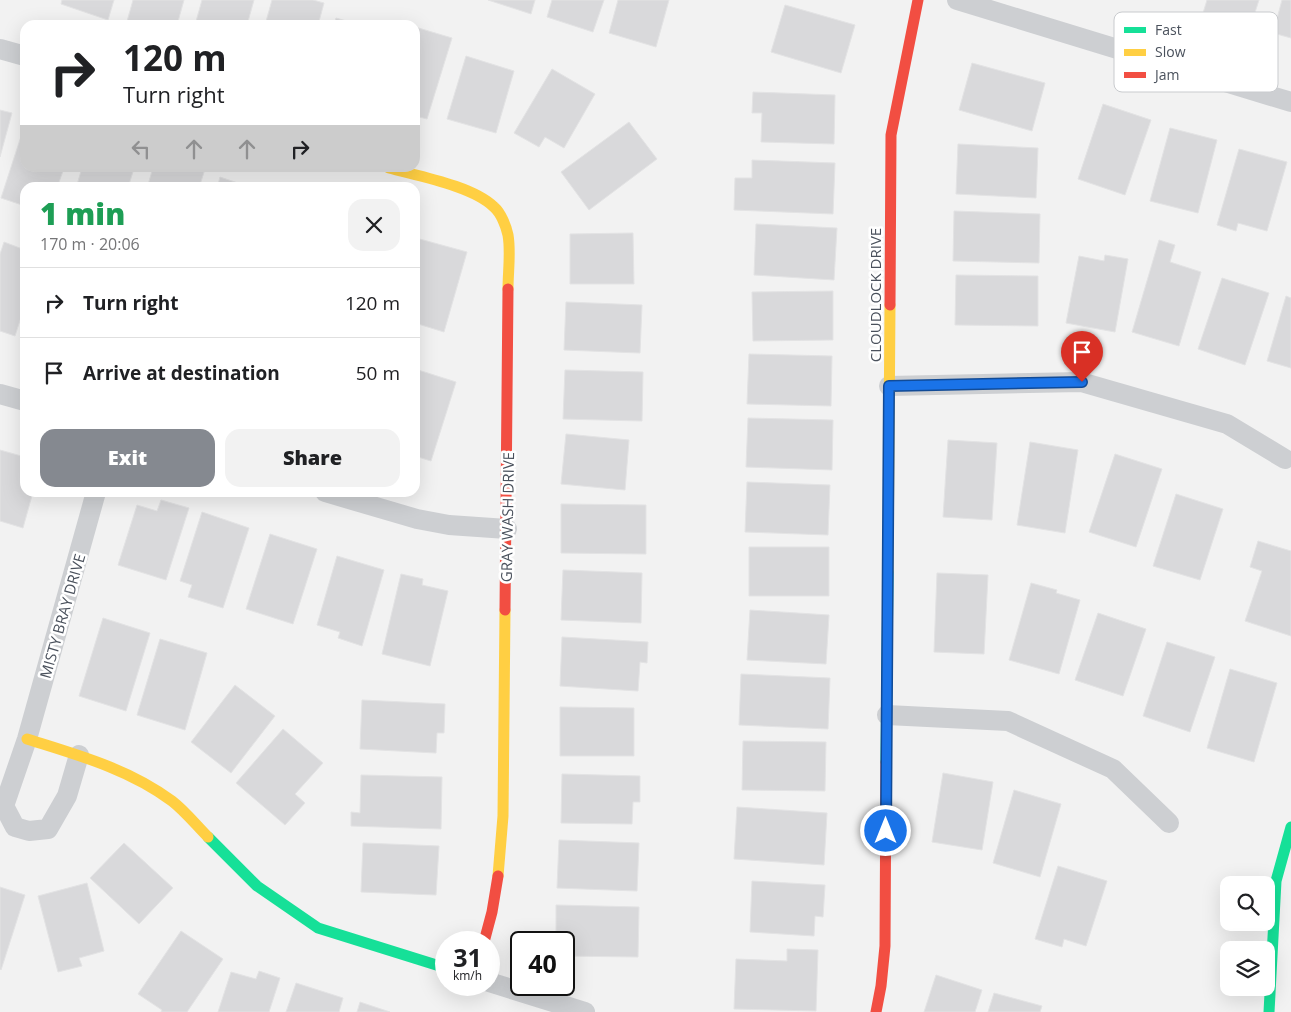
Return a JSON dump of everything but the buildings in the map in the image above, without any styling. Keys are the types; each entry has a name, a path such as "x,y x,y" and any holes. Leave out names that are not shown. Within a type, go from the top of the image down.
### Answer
{"street":[{"name":"CLOUDLOCK DRIVE","path":"876,1012 885,946 891,136 918,0"},
{"path":"957,0 1114,48"},
{"path":"0,49 20,55"},
{"path":"1258,92 1291,102"},
{"name":"GRAY WASH DRIVE","path":"402,172 472,193 485,200 499,214 508,235 508,529 502,818 496,895 488,931"},
{"path":"889,386 1082,382 1227,424 1285,459"},
{"path":"0,394 20,400"},
{"name":"MISTY BRAY DRIVE","path":"79,755 67,796 48,829 29,831 15,827 4,806 27,740 95,497"},
{"path":"342,497 417,519 449,525 508,529"},
{"path":"887,715 1008,721 1113,769 1169,823"},
{"path":"27,740 79,755 131,776 173,802 257,886 318,928 435,965"},
{"path":"1269,1012 1276,881 1291,827"},
{"path":"500,985 585,1012"}],"traffic: fast":[{"path":"886,762 888,572"},
{"path":"1269,1012 1276,881 1291,827"},
{"path":"208,837 257,886 318,928 435,965"}],"traffic: slow":[{"path":"405,172 473,193 497,210 503,220 509,242 508,289"},
{"path":"888,572 890,305"},
{"path":"498,876 503,816 505,610"},
{"path":"27,739 102,764 138,780 172,801 208,837"}],"traffic: jam":[{"path":"890,305 891,135 918,0"},
{"path":"505,610 508,289"},
{"path":"876,1012 885,946 886,762"},
{"path":"487,931 498,876"}],"route":[{"path":"886,831 889,386 1082,382"}]}
